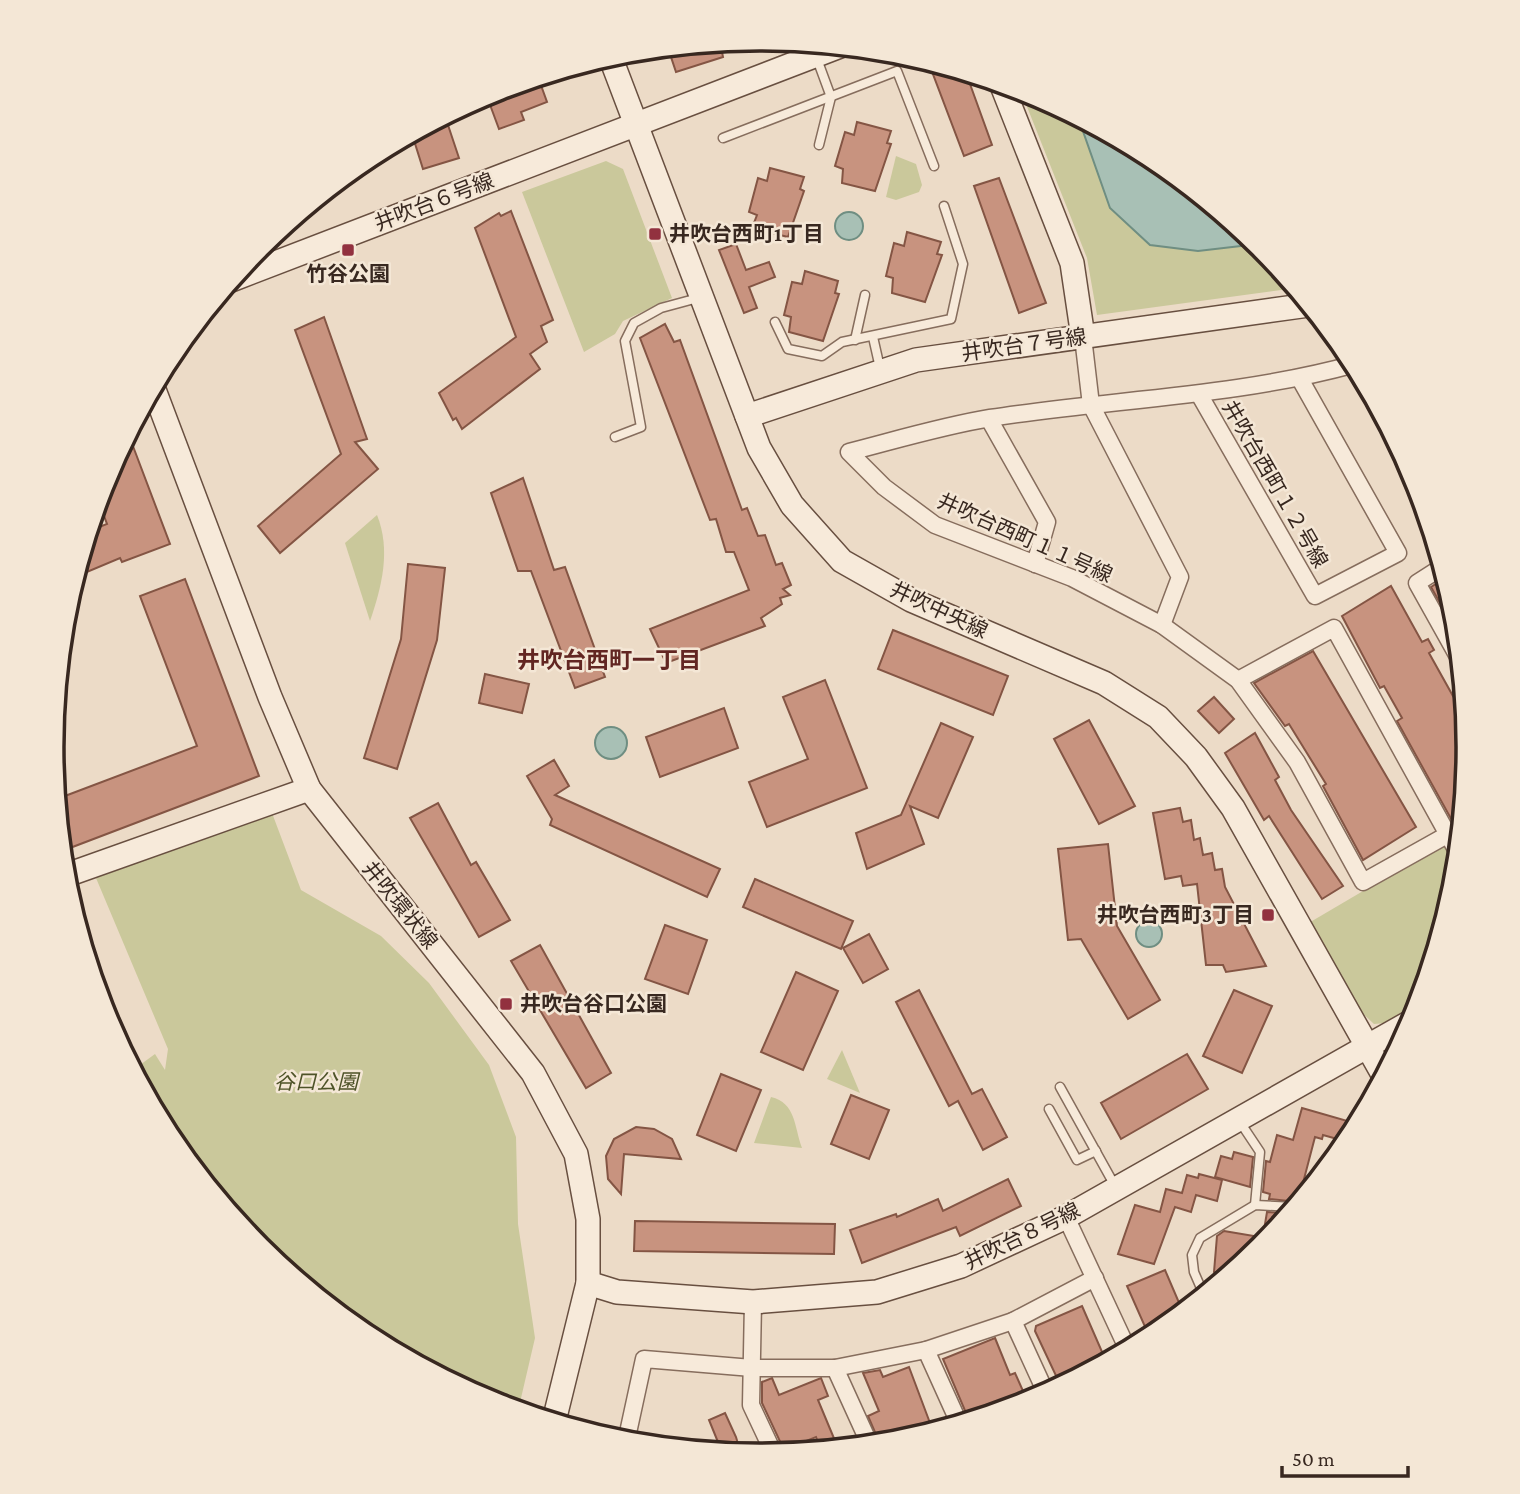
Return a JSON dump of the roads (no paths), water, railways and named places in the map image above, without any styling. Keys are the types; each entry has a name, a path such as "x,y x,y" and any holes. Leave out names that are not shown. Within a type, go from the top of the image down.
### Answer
{"street":[{"name":"井吹台６号線","path":"252,272 818,53"},
{"name":"井吹中央線","path":"614,66 759,448 792,505 842,561 911,600 1104,683 1157,717 1196,757 1233,808 1378,1066"},
{"path":"1006,96 1072,264 1091,405 1180,577 1161,625"},
{"name":"井吹台７号線","path":"747,416 916,360 1298,307"},
{"name":"井吹台西町１１号線","path":"1343,367 1300,379 1199,394 989,419 920,433 849,453 884,487 935,525 1072,578 1161,625 1238,680 1297,762 1363,882 1447,835"},
{"name":"井吹台西町１２号線","path":"1199,394 1315,596 1398,553 1300,379"},
{"name":"井吹環状線","path":"157,398 270,697 309,789 533,1073 576,1154 588,1219 588,1283 556,1412"},
{"path":"989,419 1047,522 1035,564"},
{"path":"1434,573 1417,583 1447,637"},
{"path":"1238,680 1334,628 1450,840"},
{"path":"75,872 309,789"},
{"name":"井吹台８号線","path":"588,1283 617,1292 753,1302 877,1292 961,1266 1066,1217 1395,1030"},
{"path":"1066,1217 1124,1340"},
{"path":"629,1431 644,1359 751,1368 835,1368 926,1350 1013,1321 1095,1278"},
{"path":"753,1302 751,1405 769,1443"},
{"path":"1013,1321 1041,1383"},
{"path":"926,1350 955,1415"},
{"path":"835,1368 865,1435"}],"lane":[{"path":"819,145 831,97 826,54"},
{"path":"723,138 897,71 934,166"},
{"path":"775,322 788,349 822,356 842,342 951,319 963,264 944,206"},
{"path":"855,340 866,295"},
{"path":"615,437 641,427 625,341 634,323 661,308 701,297"},
{"path":"873,337 881,371"},
{"path":"1060,1087 1116,1188"},
{"path":"1049,1109 1077,1160 1096,1151"},
{"path":"1238,1119 1261,1152 1255,1205"},
{"path":"1200,1286 1194,1272 1192,1255 1200,1238 1255,1205 1282,1207"}],"place":[{"name":"井吹台西町1丁目","path":"655,234"},
{"name":"竹谷公園","path":"348,250"},
{"name":"井吹台西町3丁目","path":"1268,915"},
{"name":"井吹台谷口公園","path":"506,1004"}],"district":[{"name":"井吹台西町一丁目","path":"609,660"}],"park label":[{"name":"谷口公園","path":"316,1082"}]}
